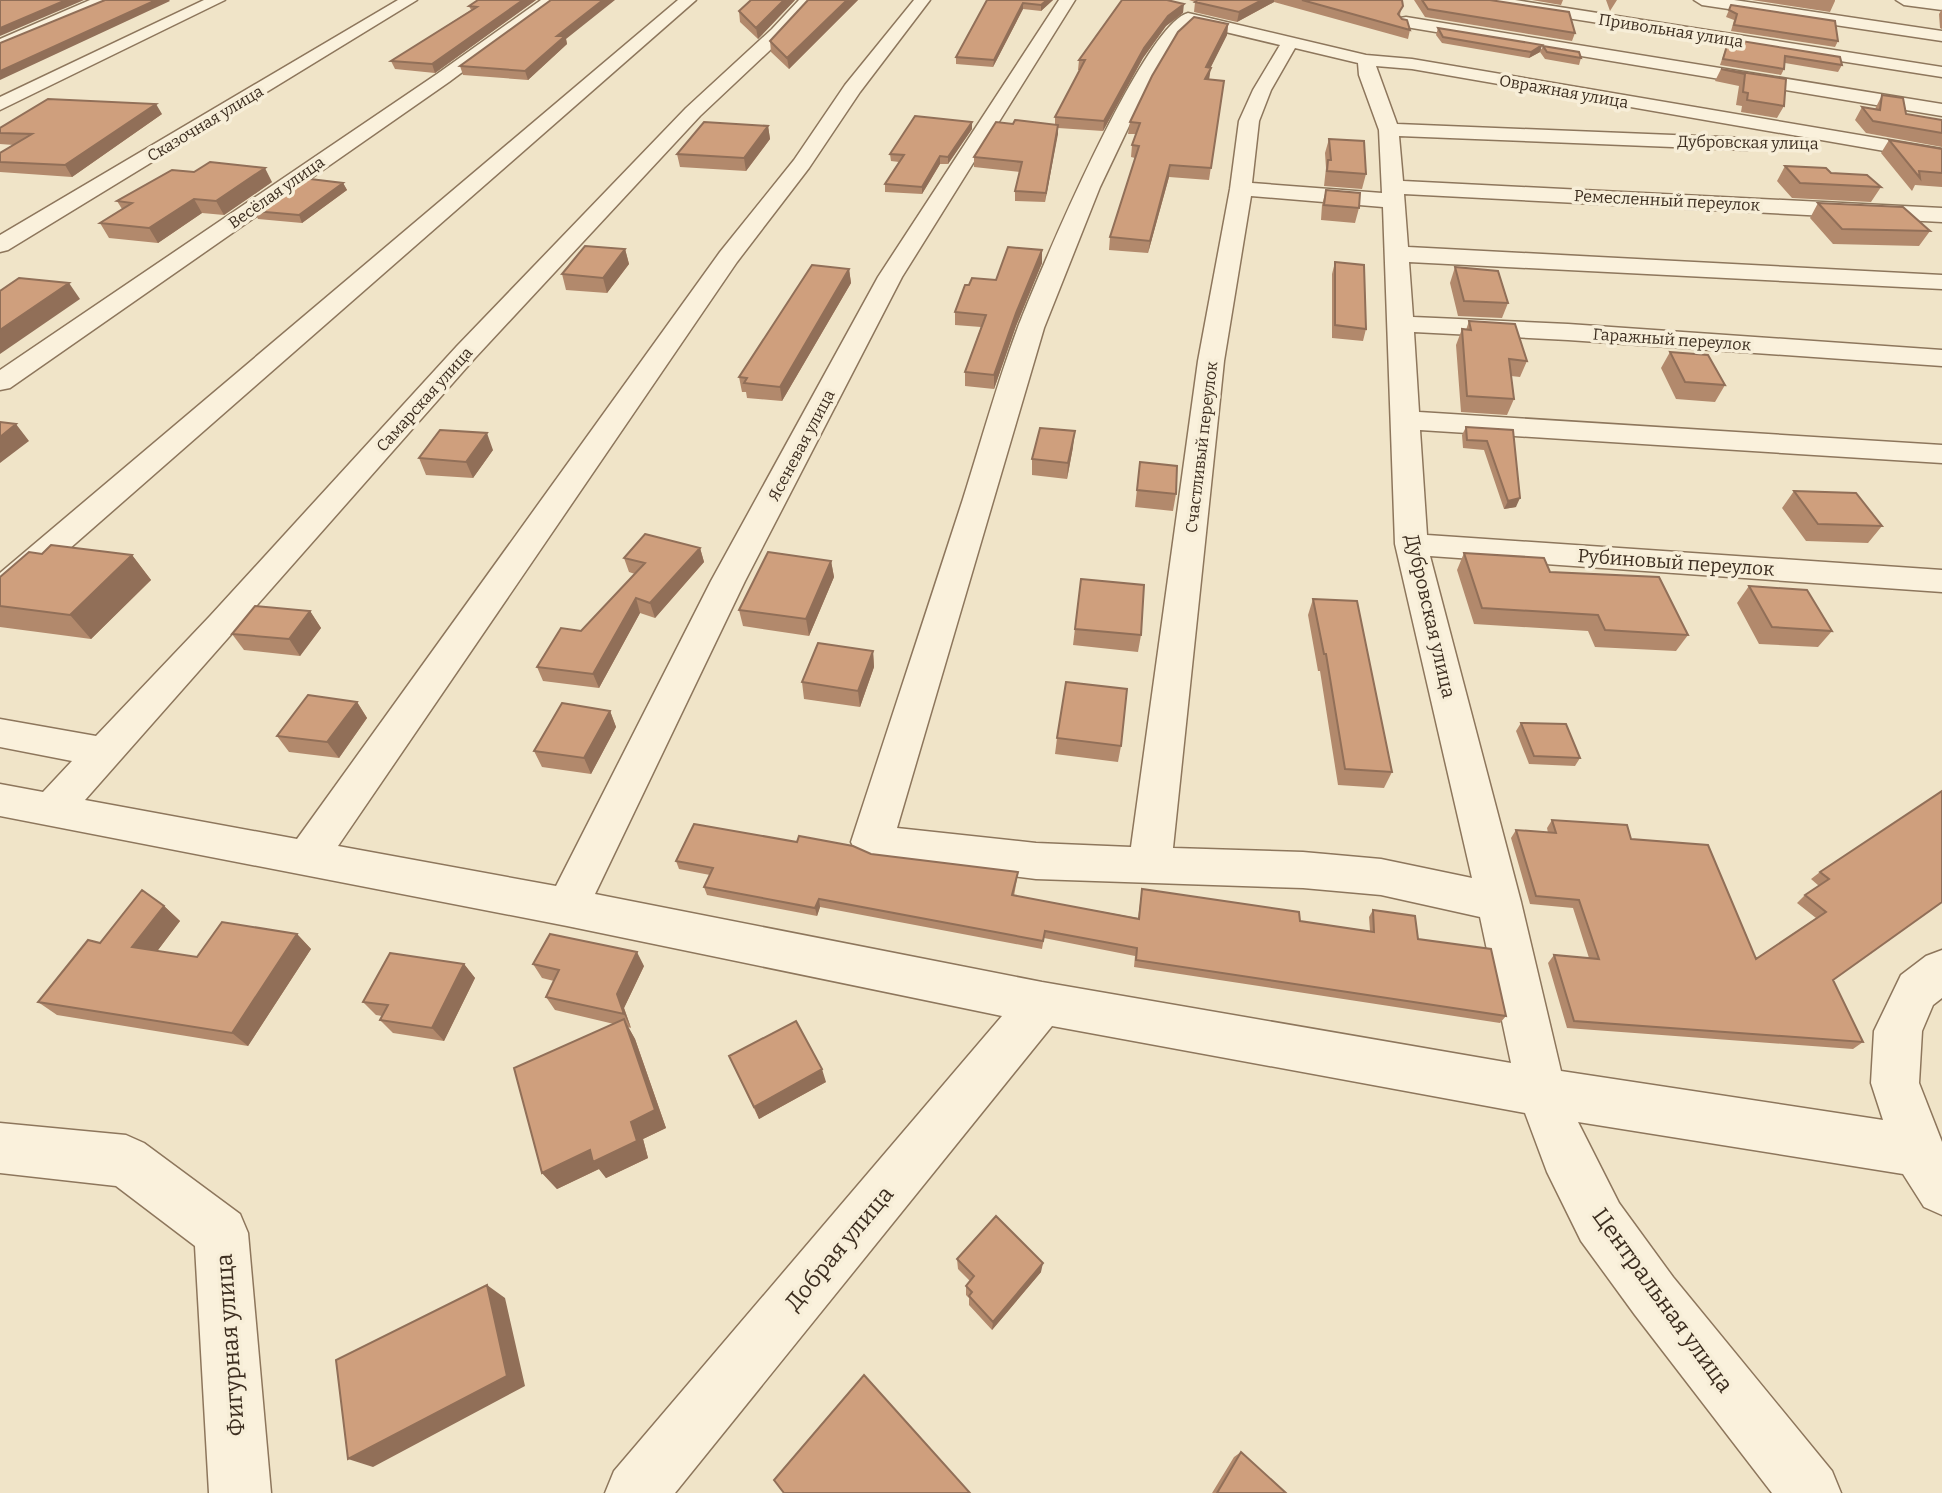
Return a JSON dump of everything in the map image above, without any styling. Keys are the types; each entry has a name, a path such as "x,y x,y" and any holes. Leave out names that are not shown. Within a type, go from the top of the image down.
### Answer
{"street":[{"path":"0,45 103,0"},
{"path":"0,104 217,0"},
{"name":"Сказочная улица","path":"0,245 409,0"},
{"name":"Весёлая улица","path":"0,383 443,78 551,0"},
{"path":"0,590 688,0"},
{"name":"Самарская улица","path":"51,810 466,352 694,112 778,33 808,0"},
{"path":"307,858 728,257 802,164 852,89 922,0"},
{"name":"Ясеневая улица","path":"567,907 728,581 890,277 1068,0"},
{"name":"Привольная улица","path":"1484,0 1942,72"},
{"path":"1702,0 1942,36"},
{"path":"1904,0 1942,5"},
{"path":"1188,7 1139,86 1089,187 1031,328 872,842 1036,861 1303,870 1381,877 1499,902"},
{"name":"Овражная улица","path":"1188,7 1291,41 1380,46 1412,64 1942,155"},
{"path":"1380,46 1422,7"},
{"path":"1406,22 1942,110"},
{"name":"Счастливый переулок","path":"1150,865 1211,361 1241,189 1249,121 1262,90 1291,41"},
{"name":"Дубровская улица","path":"1380,46 1368,75 1389,130 1411,544 1499,902 1542,1092"},
{"name":"Дубровская улица","path":"1389,130 1770,145 1856,141"},
{"name":"Ремесленный переулок","path":"1241,189 1942,215"},
{"path":"1397,254 1942,282"},
{"name":"Гаражный переулок","path":"1401,324 1568,332 1942,358"},
{"path":"1406,420 1942,454"},
{"name":"Рубиновый переулок","path":"1411,544 1942,581"},
{"path":"0,733 104,752"},
{"path":"0,800 567,907 1042,1003 1542,1092 1930,1170"},
{"path":"1930,1170 1895,1083 1898,1031 1917,990 1942,970"},
{"name":"Добрая улица","path":"636,1493 1042,1003"},
{"name":"Центральная улица","path":"1542,1092 1565,1154 1600,1222 1654,1296 1810,1493"},
{"name":"Фигурная улица","path":"0,1148 126,1161 221,1233 240,1493"}],"building":[{"path":"0,0 66,0 0,28"},
{"path":"105,0 156,0 0,71 0,43"},
{"path":"478,0 523,0 432,64 391,61 477,7 469,6"},
{"path":"551,0 603,0 557,36 565,36 525,71 460,66"},
{"path":"751,0 784,0 756,28 739,11"},
{"path":"808,0 847,0 787,58 770,41"},
{"path":"987,0 1047,0 1041,5 1023,3 994,60 956,57"},
{"path":"1122,0 1167,0 1184,4 1168,16 1144,48 1104,121 1055,117 1085,60 1079,60"},
{"path":"1262,0 1239,12 1195,2"},
{"path":"1302,0 1402,0 1403,6 1398,14 1407,20 1410,30"},
{"path":"1422,0 1490,0 1569,12 1575,33 1428,9"},
{"path":"1731,5 1835,21 1838,41 1734,25 1737,14 1729,10"},
{"path":"1194,17 1228,24 1206,67 1211,68 1205,79 1224,81 1211,168 1170,165 1150,241 1110,237 1139,146 1132,145 1140,123 1130,122 1152,76 1178,32"},
{"path":"1438,28 1542,45 1531,52 1443,37"},
{"path":"1729,39 1840,57 1842,65 1785,56 1784,69 1723,59"},
{"path":"1543,46 1579,52 1581,58 1547,52"},
{"path":"1721,69 1786,79 1784,106 1747,100 1748,93 1743,92 1745,74"},
{"path":"1882,95 1903,98 1906,114 1942,120 1942,133 1873,121 1862,107 1880,110"},
{"path":"48,99 156,104 65,165 0,162 0,153 32,134 0,133 0,128"},
{"path":"915,116 972,122 948,157 940,156 922,187 885,184 904,155 890,154"},
{"path":"1015,120 1058,125 1046,193 1015,191 1022,162 974,157 996,122 1013,124"},
{"path":"704,122 768,126 744,158 677,154"},
{"path":"1329,139 1364,141 1366,174 1327,171 1328,160 1331,160"},
{"path":"1889,140 1942,149 1942,173 1919,171 1920,178"},
{"path":"210,162 265,168 216,201 194,199 149,228 100,223 132,203 117,201 172,170 194,172"},
{"path":"1785,166 1826,168 1831,173 1867,175 1881,187 1800,183"},
{"path":"302,178 343,183 299,215 254,211"},
{"path":"1326,190 1360,193 1359,208 1324,205"},
{"path":"1818,203 1903,207 1930,231 1842,229"},
{"path":"585,246 625,249 603,278 562,274"},
{"path":"1008,247 1042,250 994,375 965,372 986,315 955,312 965,285 969,285 972,278 996,280"},
{"path":"1335,262 1364,265 1366,329 1335,325"},
{"path":"812,265 849,269 780,387 744,383 747,378 739,377"},
{"path":"1455,267 1498,271 1508,303 1464,301"},
{"path":"19,278 69,283 0,330 0,291"},
{"path":"1469,321 1515,324 1527,361 1509,359 1514,399 1467,396 1462,329 1471,330"},
{"path":"1670,352 1708,355 1725,385 1685,382"},
{"path":"0,422 16,424 0,437"},
{"path":"1466,427 1513,430 1520,498 1508,501 1487,441 1467,440"},
{"path":"1040,428 1075,431 1068,463 1032,459"},
{"path":"440,430 487,433 466,462 419,458"},
{"path":"1140,462 1177,466 1176,494 1137,490"},
{"path":"1794,491 1856,493 1882,526 1818,524"},
{"path":"645,534 700,548 650,603 636,598 593,674 537,667 561,628 581,631 645,563 624,558"},
{"path":"51,545 132,555 70,615 0,606 0,577 29,552 42,554"},
{"path":"768,552 831,561 806,619 739,610"},
{"path":"1464,553 1544,558 1550,572 1659,577 1688,635 1605,630 1598,615 1482,608"},
{"path":"1081,579 1144,585 1141,635 1075,629"},
{"path":"1749,586 1807,590 1832,631 1772,627"},
{"path":"1313,599 1357,601 1392,772 1345,769 1326,654"},
{"path":"255,606 310,611 289,639 232,634"},
{"path":"818,643 873,651 858,691 802,682"},
{"path":"1066,682 1127,689 1121,746 1057,738"},
{"path":"308,695 357,702 327,742 277,736"},
{"path":"562,703 610,711 584,758 534,751"},
{"path":"1521,723 1566,724 1580,758 1534,756"},
{"path":"1942,791 1942,902 1833,980 1863,1042 1574,1021 1554,955 1599,959 1579,900 1536,896 1516,830 1556,833 1552,820 1627,825 1631,839 1708,845 1756,959 1826,912 1805,895 1829,879 1820,872"},
{"path":"694,824 797,842 799,836 853,846 871,854 1018,872 1012,895 1139,919 1142,889 1299,912 1300,921 1374,932 1373,910 1415,916 1418,939 1491,949 1506,1016 1136,960 1137,948 1045,931 1043,941 819,899 815,908 704,887 713,868 676,861"},
{"path":"142,890 164,906 132,947 197,957 222,922 297,934 232,1033 38,1002 88,940 100,943"},
{"path":"550,934 637,952 617,994 624,1014 546,997 559,970 533,964"},
{"path":"390,953 464,964 432,1028 380,1020 388,1005 363,1002"},
{"path":"624,1019 655,1110 631,1122 637,1141 593,1162 590,1150 542,1173 514,1068"},
{"path":"796,1021 822,1069 754,1107 729,1056"},
{"path":"996,1216 1043,1263 993,1322 969,1296 972,1292 966,1286 974,1276 957,1259"},
{"path":"487,1285 507,1376 348,1459 336,1360"},
{"path":"864,1375 970,1493 784,1493 774,1480"},
{"path":"1241,1452 1286,1493 1217,1493"}]}
